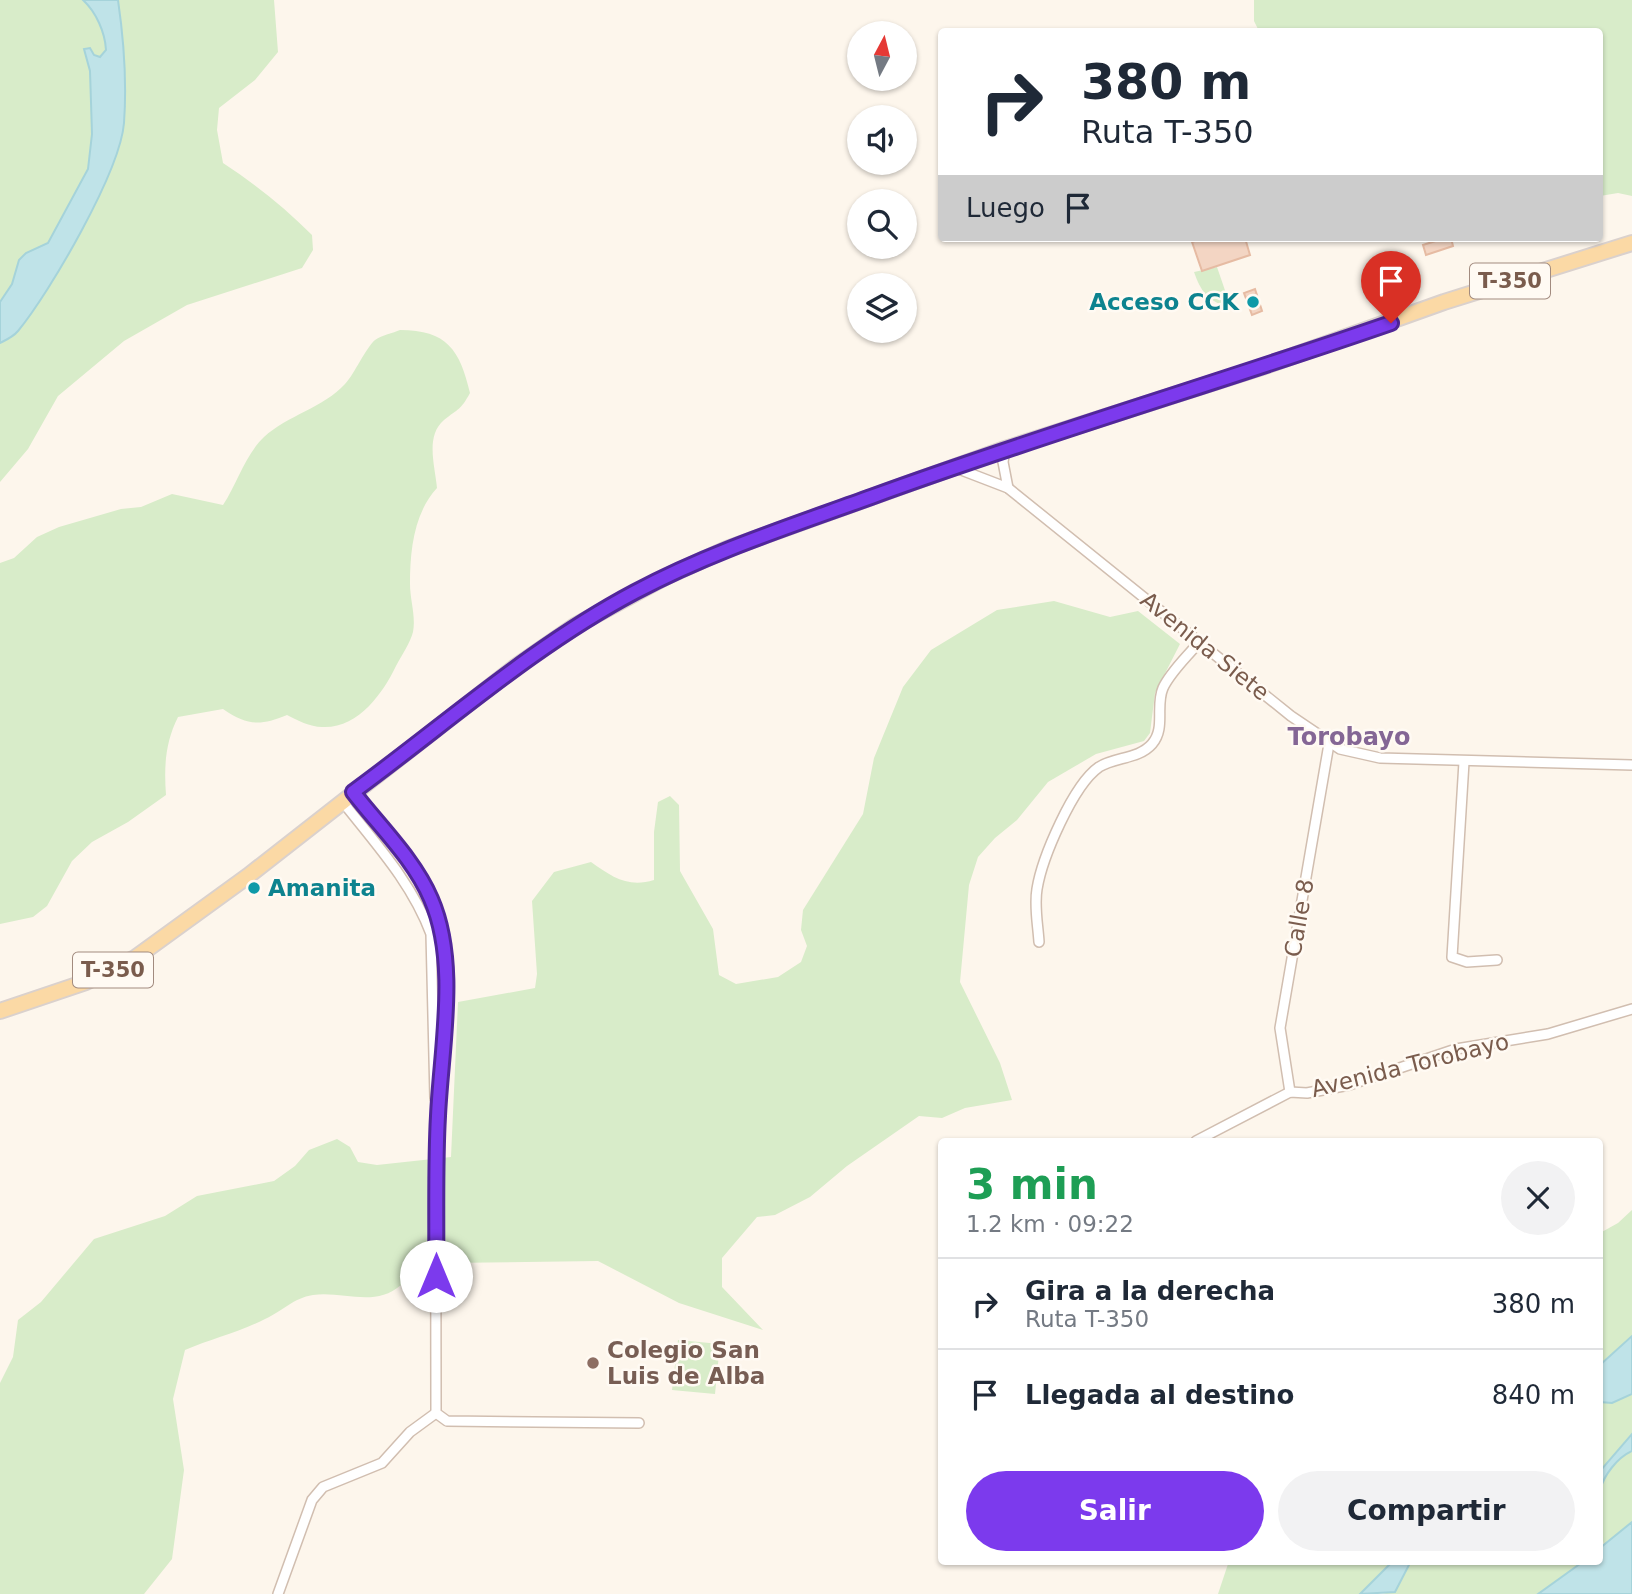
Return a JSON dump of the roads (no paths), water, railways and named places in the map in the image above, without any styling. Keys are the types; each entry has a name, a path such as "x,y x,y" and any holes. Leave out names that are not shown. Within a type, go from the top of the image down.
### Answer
{"main road":[{"name":"T-350","path":"0,1011 86,982 135,958 248,876 514,668 575,626 635,592 727,549 953,467 1262,367 1444,302 1632,243"}],"street":[{"path":"1005,449 1003,462 1008,488"},
{"name":"Avenida Siete","path":"953,467 1008,488 1329,744 1371,757 1464,762 1632,765"},
{"path":"1039,942 1037,888 1048,853 1073,801 1087,778 1100,766 1143,751 1153,743 1159,732 1163,688 1199,642"},
{"name":"Calle 8","path":"1290,1092 1280,1028 1329,744"},
{"path":"1464,762 1452,957 1467,962 1497,960"},
{"path":"347,797 402,877 431,934 434,965 432,1083 438,1117"},
{"path":"347,797 418,874 431,898 440,925 446,966 438,1117 436,1413"},
{"name":"Avenida Torobayo","path":"1202,1138 1290,1092 1307,1093 1349,1085 1456,1049 1548,1034 1632,1009"},
{"path":"436,1413 447,1421 639,1423"},
{"path":"278,1594 312,1500 323,1487 382,1463 410,1432 436,1413"}],"water":[{"path":"83,0 118,0 125,76 124,123 120,144 97,200 65,261 18,331 0,343 0,302 12,284 19,260 26,253 48,243 88,169 92,134 90,71 84,49 90,48 94,55 100,57 106,50 99,23"},
{"path":"1632,1336 1632,1394 1612,1403 1603,1402 1603,1362"},
{"path":"1632,1434 1632,1451 1612,1468 1603,1483 1603,1468"},
{"path":"1632,1522 1632,1594 1538,1594 1578,1565 1603,1565 1603,1546"},
{"path":"1389,1565 1409,1565 1395,1592 1360,1594"}],"place":[{"name":"Acceso CCK","path":"1253,302"},
{"name":"Amanita","path":"254,888"},
{"name":"Colegio San Luis de Alba","path":"593,1363"}],"district":[{"name":"Torobayo","path":"1349,737"}]}
